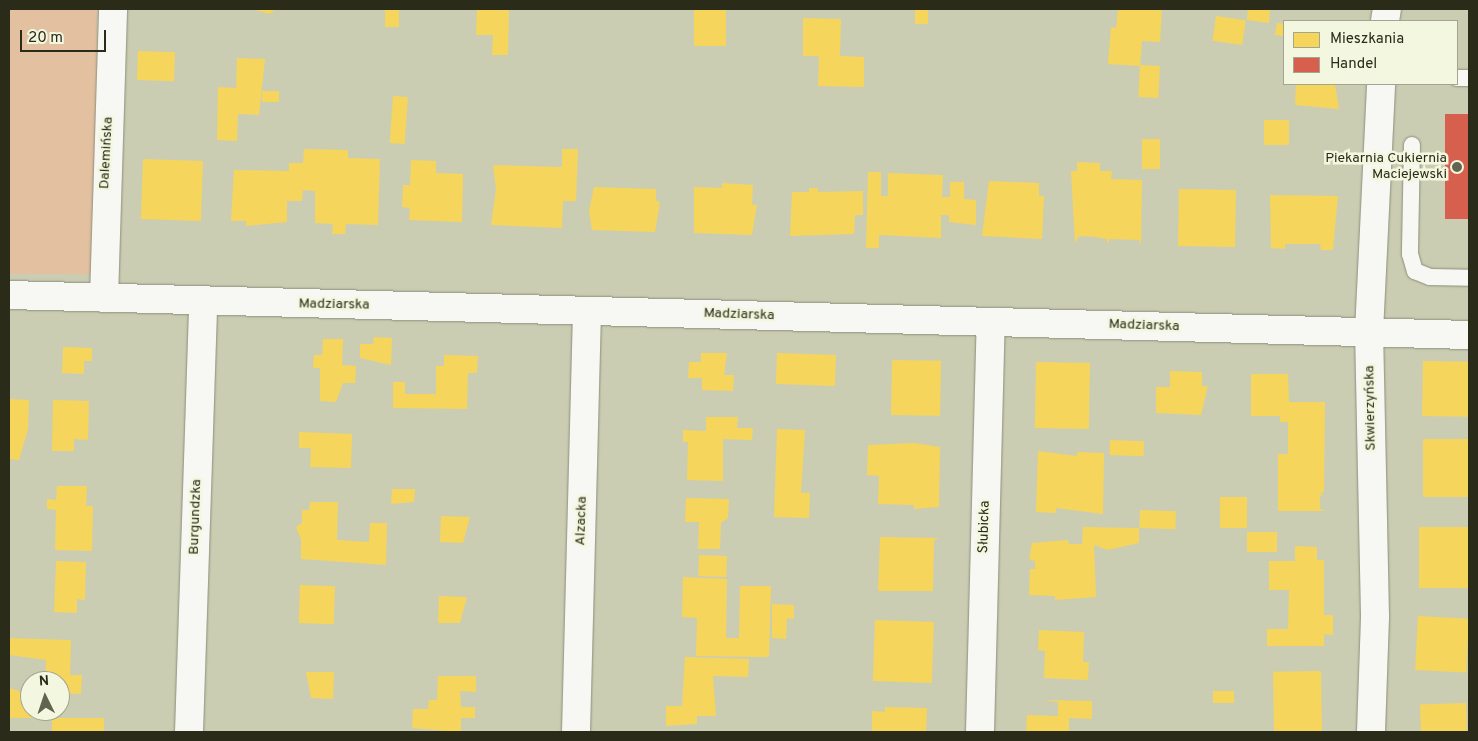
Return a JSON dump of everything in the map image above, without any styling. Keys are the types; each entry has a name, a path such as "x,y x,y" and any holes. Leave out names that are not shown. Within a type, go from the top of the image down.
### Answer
{"street":[{"name":"Dalemińska","path":"104,298 113,9"},
{"name":"Skwierzyńska","path":"1371,732 1375,616 1370,332 1381,85"},
{"name":"Madziarska","path":"9,295 203,302 587,310 1469,335"},
{"name":"Burgundzka","path":"189,732 203,302"},
{"name":"Alzacka","path":"576,732 587,310"},
{"name":"Słubicka","path":"980,732 991,322"}],"lane":[{"path":"1412,145 1410,254 1414,271 1430,277 1469,278"}],"shaded area":[{"path":"9,9 97,9 97,274 9,274"}],"building: Mieszkania":[{"path":"252,9 275,9 270,14"},
{"path":"385,9 399,9 399,27 385,27"},
{"path":"477,9 509,9 508,55 492,55 493,35 476,35"},
{"path":"694,9 726,9 726,46 694,46"},
{"path":"915,9 928,9 928,24 915,24"},
{"path":"1118,9 1162,9 1160,42 1142,41 1140,66 1108,64 1111,27 1116,28"},
{"path":"1248,9 1270,9 1269,23 1247,20"},
{"path":"1216,16 1246,20 1242,45 1213,41"},
{"path":"803,18 841,19 840,56 864,57 864,87 818,86 819,56 803,56"},
{"path":"1277,23 1283,24 1283,36 1275,35"},
{"path":"138,51 175,52 174,81 137,80"},
{"path":"237,58 265,59 259,115 238,114 237,141 217,140 218,87 236,88"},
{"path":"1140,65 1160,66 1158,98 1138,97"},
{"path":"1296,85 1335,85 1339,109 1295,105"},
{"path":"262,91 279,91 279,102 262,102"},
{"path":"393,96 408,97 405,144 390,143"},
{"path":"1264,120 1289,120 1289,145 1264,145"},
{"path":"1142,139 1160,139 1160,169 1142,169"},
{"path":"304,149 348,150 348,158 380,159 378,225 346,224 345,234 332,234 333,224 315,223 315,191 303,190 302,201 287,201 287,222 246,226 246,221 231,221 234,170 289,171 289,163 303,163"},
{"path":"562,149 578,149 576,201 563,201 562,228 491,225 496,189 493,165 562,167"},
{"path":"143,159 203,161 201,221 141,219"},
{"path":"411,160 436,161 436,173 463,174 462,222 409,220 410,208 402,207 403,185 410,185"},
{"path":"1077,162 1100,163 1100,171 1112,171 1111,179 1142,180 1141,245 1139,240 1110,239 1107,244 1107,239 1079,236 1075,243 1071,171 1077,171"},
{"path":"868,172 881,172 881,196 888,196 888,173 943,175 942,197 950,197 950,182 964,182 964,199 976,200 976,225 949,222 949,215 941,215 941,238 879,235 879,248 866,248"},
{"path":"989,181 1039,183 1039,196 1044,196 1042,239 982,236"},
{"path":"722,183 753,185 752,205 757,204 752,235 694,233 694,187 722,188"},
{"path":"594,187 656,189 656,201 660,202 655,232 592,230 589,211"},
{"path":"809,188 818,188 818,192 863,191 863,215 855,215 854,234 790,236 792,192 809,192"},
{"path":"1179,189 1236,190 1235,247 1178,246"},
{"path":"1270,195 1338,196 1333,250 1321,250 1320,244 1285,244 1285,249 1271,248"},
{"path":"374,337 392,338 391,365 360,358 360,344 373,344"},
{"path":"323,339 343,339 342,365 356,366 355,383 343,383 336,402 320,401 320,368 313,368 314,355 322,355"},
{"path":"63,347 92,348 92,361 84,361 84,374 62,373"},
{"path":"701,353 727,353 724,375 734,375 733,391 702,390 702,378 688,378 689,362 701,362"},
{"path":"777,353 836,355 835,386 776,384"},
{"path":"444,355 478,356 477,373 468,373 467,409 393,408 393,382 405,382 405,394 436,394 436,366 444,366"},
{"path":"892,360 941,361 940,416 891,415"},
{"path":"1423,361 1469,362 1468,417 1422,416"},
{"path":"1036,362 1090,363 1089,429 1035,428"},
{"path":"1170,371 1202,372 1202,386 1208,386 1201,415 1156,413 1156,387 1170,387"},
{"path":"1251,374 1288,374 1289,402 1325,402 1324,491 1320,494 1324,494 1320,496 1320,509 1325,511 1278,511 1278,454 1288,454 1288,422 1280,422 1280,416 1251,416"},
{"path":"9,399 29,400 28,429 19,460 9,459"},
{"path":"53,400 89,401 88,440 74,439 74,451 52,451"},
{"path":"706,417 738,417 737,428 753,428 752,440 723,439 723,481 687,480 688,442 683,442 683,430 706,431"},
{"path":"777,429 805,430 801,493 810,493 809,518 774,517"},
{"path":"299,432 352,434 351,468 310,467 311,448 299,448"},
{"path":"1423,439 1469,439 1469,497 1423,497"},
{"path":"1110,440 1144,441 1143,456 1109,455"},
{"path":"914,443 940,447 939,507 914,509 914,505 878,504 879,476 867,475 868,445"},
{"path":"1038,451 1077,456 1077,452 1104,453 1103,514 1056,508 1056,513 1036,512"},
{"path":"57,486 87,486 86,506 93,506 92,551 55,550 56,510 47,509 47,499 56,500"},
{"path":"392,489 415,489 414,502 391,504"},
{"path":"1220,497 1247,497 1247,528 1220,528"},
{"path":"686,498 729,499 728,518 721,523 720,549 698,549 699,522 685,522"},
{"path":"310,502 338,502 337,540 369,542 370,523 387,523 386,565 301,559 301,539 296,527 302,523 302,510 309,510"},
{"path":"1140,510 1176,511 1175,529 1139,528"},
{"path":"441,516 470,517 463,543 440,542"},
{"path":"1083,527 1139,528 1139,543 1108,550 1094,545 1096,597 1055,600 1055,596 1029,595 1030,569 1035,569 1035,561 1029,559 1032,543 1068,540 1069,544 1082,544"},
{"path":"1419,527 1469,527 1469,588 1419,588"},
{"path":"1247,532 1277,532 1277,552 1247,552"},
{"path":"880,537 939,538 934,540 933,591 878,591"},
{"path":"1295,546 1317,547 1317,560 1324,560 1324,615 1333,615 1333,635 1324,634 1324,646 1267,646 1267,629 1288,629 1289,590 1269,590 1269,561 1295,561"},
{"path":"699,555 727,556 726,577 698,576"},
{"path":"56,561 86,562 85,600 77,599 77,613 54,612"},
{"path":"683,577 727,579 726,638 739,638 740,586 771,586 769,657 696,656 697,618 682,617"},
{"path":"300,585 335,586 334,624 299,623"},
{"path":"439,596 467,597 460,623 438,623"},
{"path":"772,604 794,605 794,619 787,618 786,639 772,638"},
{"path":"1418,616 1469,619 1466,673 1415,670"},
{"path":"875,620 934,622 932,683 873,681"},
{"path":"1039,630 1084,632 1083,662 1089,662 1088,680 1044,678 1045,651 1038,650"},
{"path":"9,638 71,640 70,675 70,671 45,671 46,660 9,655"},
{"path":"685,657 749,659 748,677 713,676 716,716 697,716 697,724 666,726 666,706 682,706"},
{"path":"1321,671 1322,732 1274,732 1273,672"},
{"path":"306,672 334,672 333,699 311,698"},
{"path":"70,675 82,675 81,694 70,693"},
{"path":"438,676 476,676 476,692 460,691 461,707 475,707 475,718 461,718 461,732 412,728 413,709 428,709 429,700 437,700"},
{"path":"9,688 20,691 20,718 9,718"},
{"path":"1213,691 1234,691 1234,703 1213,703"},
{"path":"1043,700 1092,701 1092,719 1069,718 1069,732 1026,732 1027,715 1058,716 1058,702"},
{"path":"1466,703 1467,732 1421,732 1420,705"},
{"path":"885,707 927,708 926,732 872,732 872,711 885,712"},
{"path":"70,718 104,718 104,732 52,732 52,721 70,721"}],"building: Handel":[{"name":"Piekarnia Cukiernia Maciejewski","path":"1445,114 1469,114 1469,219 1445,219"}],"place":[{"name":"Piekarnia Cukiernia Maciejewski","path":"1457,167"}]}
